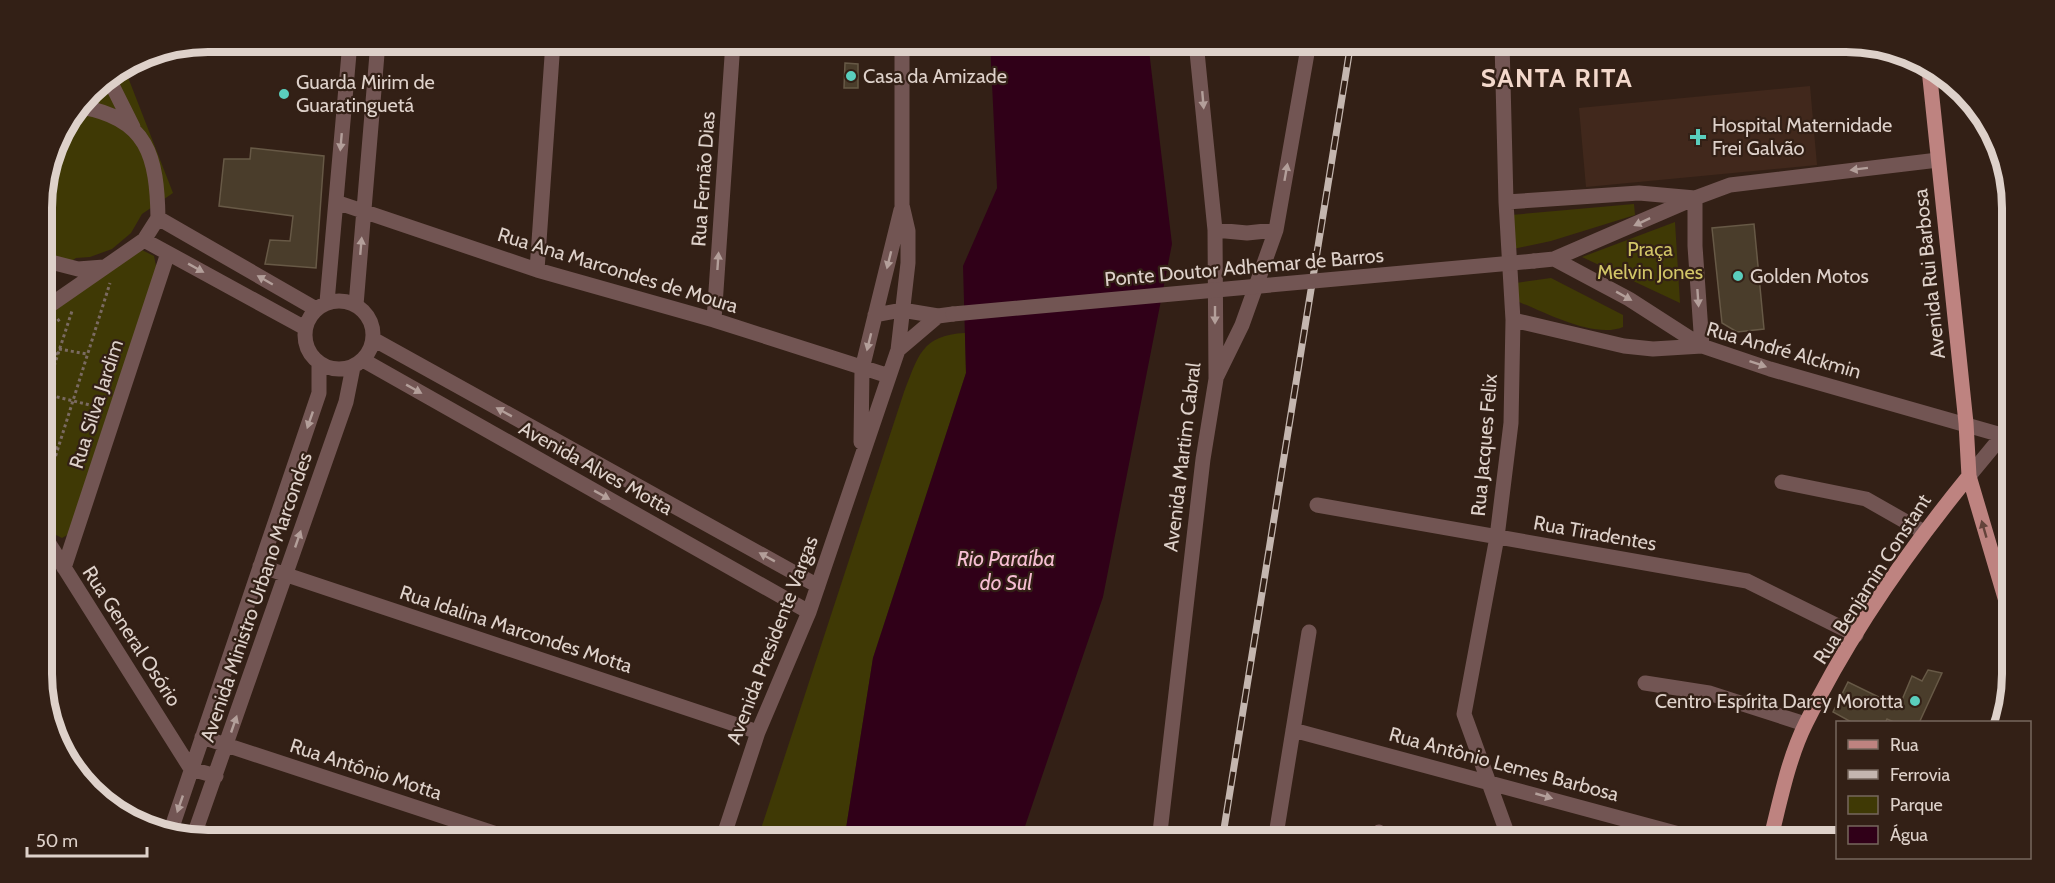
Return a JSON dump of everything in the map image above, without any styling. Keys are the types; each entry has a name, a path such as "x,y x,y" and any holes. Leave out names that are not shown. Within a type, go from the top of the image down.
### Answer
{"main road":[{"name":"Avenida Rui Barbosa","path":"1930,76 1966,423 1969,476 2002,588"},
{"name":"Rua Benjamin Constant","path":"1773,830 1783,789 1806,724 1856,635 1923,532 1969,476"}],"street":[{"path":"158,218 321,306 339,301 356,305 369,320 373,339 371,350 358,364 335,370 319,363 310,354 304,339 305,328 321,306 336,202 349,53"},
{"path":"356,305 377,53"},
{"path":"537,270 552,53"},
{"name":"Rua Fernão Dias","path":"714,320 732,53"},
{"name":"Avenida Presidente Vargas","path":"726,830 758,732 809,612 898,350 908,263 908,231 902,205 902,53"},
{"name":"Avenida Martim Cabral","path":"1160,830 1203,459 1216,379 1215,230 1197,53"},
{"path":"1216,379 1242,325 1276,230 1307,53"},
{"name":"Rua Jacques Felix","path":"1502,53 1506,202 1513,320 1511,423 1497,537 1464,714 1506,830"},
{"path":"53,303 144,240 158,218 157,185 149,153 112,86"},
{"path":"89,108 107,111 135,129"},
{"name":"Ponte Doutor Adhemar de Barros","path":"875,315 902,310 938,316 1554,259 1730,185 1938,160"},
{"path":"1506,202 1639,193 1695,198 1695,256 1702,346"},
{"name":"Rua Ana Marcondes de Moura","path":"336,202 537,270 714,320 889,376"},
{"name":"Avenida Presidente Vargas","path":"861,454 862,369 902,205"},
{"path":"1215,230 1247,233 1276,230"},
{"path":"144,240 305,328"},
{"name":"Rua Silva Jardim","path":"64,568 168,253"},
{"path":"1554,259 1629,299 1702,346"},
{"path":"53,263 78,269 105,267"},
{"path":"898,350 938,316"},
{"name":"Rua André Alckmin","path":"1513,320 1624,346 1653,349 1702,346 1770,369 1966,423 2002,430"},
{"name":"Avenida Alves Motta","path":"373,339 818,586"},
{"name":"Avenida Ministro Urbano Marcondes","path":"172,826 319,393 319,363"},
{"name":"Avenida Alves Motta","path":"358,364 580,483 809,612"},
{"name":"Avenida Ministro Urbano Marcondes","path":"196,830 358,364"},
{"name":"Rua Benjamin Constant","path":"1969,476 2002,441"},
{"path":"580,483 594,461"},
{"path":"1782,482 1866,499 1923,532"},
{"name":"Rua Tiradentes","path":"1317,505 1747,581 1856,635"},
{"name":"Rua General Osório","path":"53,550 191,769"},
{"name":"Rua Idalina Marcondes Motta","path":"260,566 758,732"},
{"path":"1277,830 1309,632"},
{"path":"1645,683 1709,693 1806,724"},
{"name":"Rua Antônio Lemes Barbosa","path":"1293,730 1488,780 1666,830"},
{"name":"Rua Antônio Motta","path":"202,737 484,830"},
{"path":"191,769 216,776"}],"path":[{"path":"53,464 110,283 100,290"},
{"path":"53,324 81,304"},
{"path":"53,368 72,310"},
{"path":"59,349 87,354"},
{"path":"53,353 58,354"},
{"path":"53,396 116,411"},
{"path":"53,447 58,448"},
{"path":"53,520 60,532"}],"shaded area":[{"name":"Hospital Maternidade Frei Galvão","path":"1810,86 1817,165 1586,187 1579,108"}],"green space":[{"path":"127,76 173,193 142,214 131,233 112,249 90,257 76,258 53,273 55,178 73,130 98,98"},
{"name":"Praça Melvin Jones","path":"1634,204 1635,215 1551,241 1513,249 1511,215"},
{"name":"Praça Melvin Jones","path":"1675,222 1680,303 1582,257"},
{"path":"142,250 154,256 157,271 71,533 62,538 53,534 53,312"},
{"name":"Praça Melvin Jones","path":"1551,278 1623,315 1623,327 1599,330 1585,327 1556,318 1519,302 1516,283"},
{"path":"965,333 966,373 873,658 846,830 761,830 913,368 923,350 930,343 950,335"}],"water":[{"name":"Rio Paraíba do Sul","path":"991,53 1149,53 1172,244 1103,597 1024,830 846,830 873,658 966,373 963,266 997,188"}],"building":[{"name":"Casa da Amizade","path":"845,63 858,64 858,88 844,88"},
{"path":"251,148 324,156 316,268 265,264 270,240 290,241 293,216 219,206 224,159 250,159"},
{"name":"Golden Motos","path":"1754,224 1764,329 1737,332 1722,323 1712,228"},
{"path":"1928,670 1942,673 1920,721 1887,719 1886,721 1849,721 1833,712 1848,682 1899,707 1912,676 1922,681"}],"railway":[{"path":"1224,830 1349,53"}],"place":[{"name":"Casa da Amizade","path":"851,76"},
{"name":"Guarda Mirim de Guaratinguetá","path":"284,94"},
{"name":"Hospital Maternidade Frei Galvão","path":"1698,137"},
{"name":"Golden Motos","path":"1738,276"},
{"name":"Centro Espírita Darcy Morotta","path":"1915,701"}],"district":[{"name":"SANTA RITA","path":"1557,78"}]}
